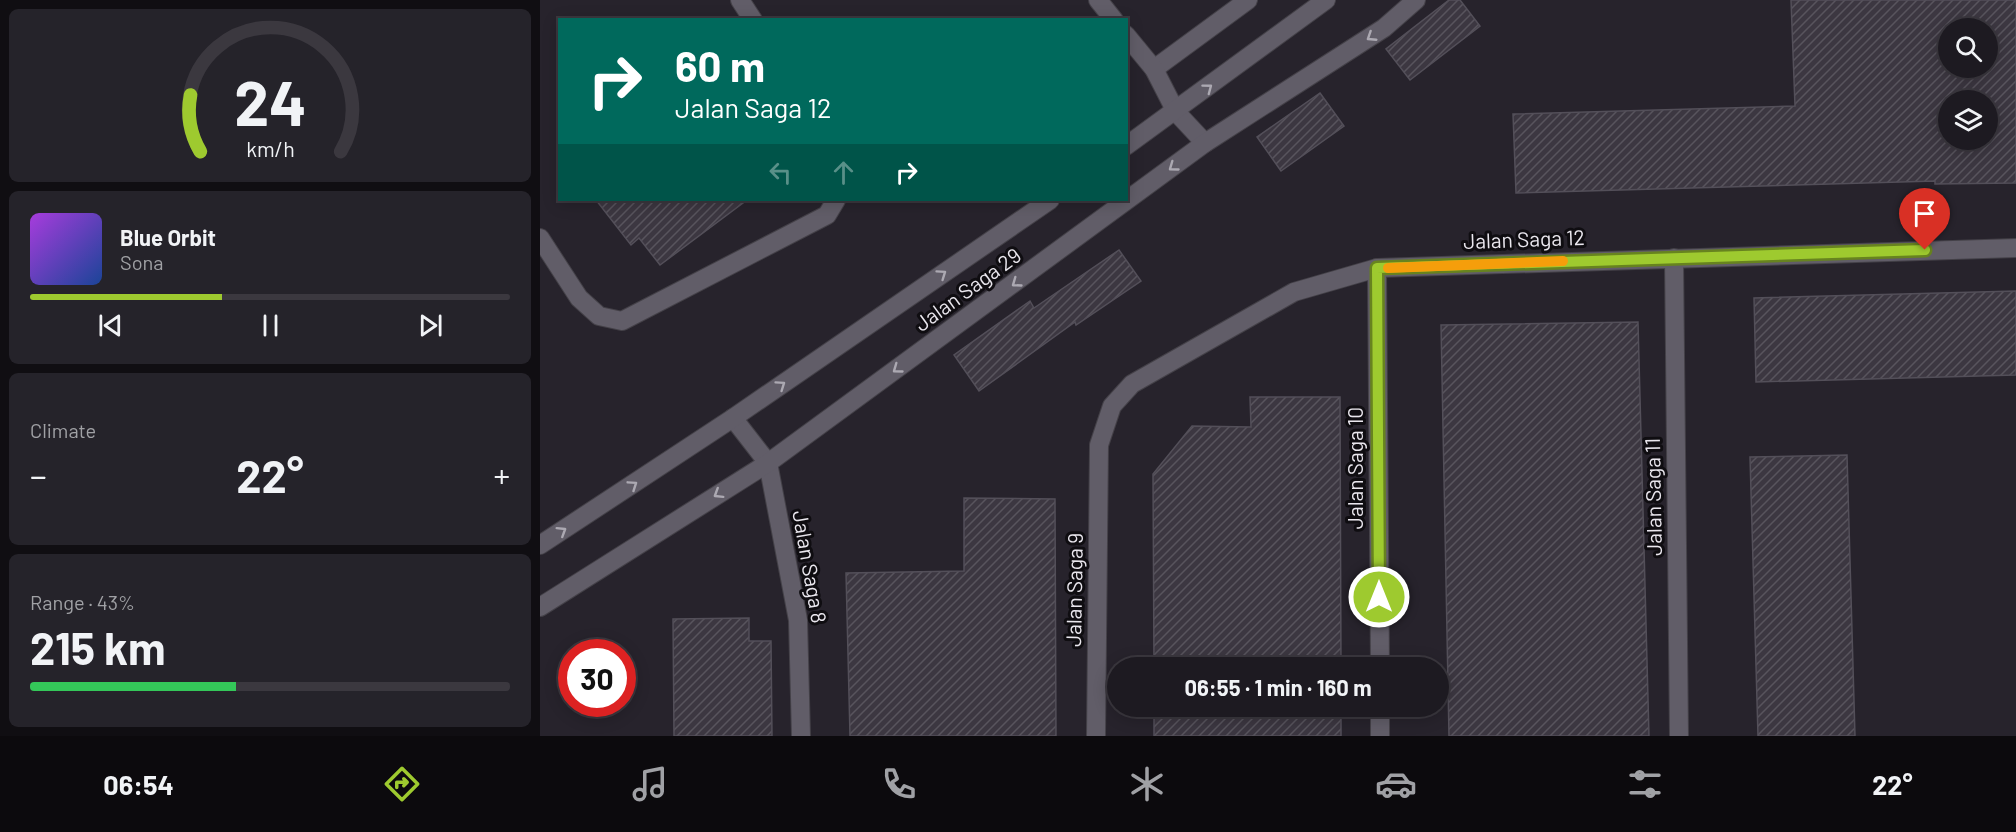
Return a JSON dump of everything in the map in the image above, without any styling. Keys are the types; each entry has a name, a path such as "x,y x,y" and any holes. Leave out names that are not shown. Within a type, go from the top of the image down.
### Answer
{"street":[{"path":"740,0 752,18"},
{"path":"1098,0 1112,18"},
{"path":"1154,69 1248,0"},
{"path":"1128,145 1176,112 1326,0"},
{"name":"Jalan Saga 29","path":"1128,199 1205,143 1384,28 1416,0"},
{"path":"1128,37 1154,69 1176,112 1205,143"},
{"path":"540,238 579,298 599,316 622,321 827,215 835,201"},
{"name":"Jalan Saga 29","path":"540,545 733,418 1049,201"},
{"name":"Jalan Saga 29","path":"540,607 768,463 1126,201"},
{"name":"Jalan Saga 12","path":"1099,445 1112,406 1132,384 1294,292 1377,268 2016,248"},
{"name":"Jalan Saga 11","path":"1674,258 1679,736"},
{"name":"Jalan Saga 10","path":"1377,268 1380,657"},
{"name":"Jalan Saga 8","path":"733,418 768,463 798,620 801,736"},
{"name":"Jalan Saga 9","path":"1096,736 1099,445"},
{"path":"1380,717 1380,736"}],"building":[{"path":"1449,0 1460,0 1480,26 1410,80 1386,49"},
{"path":"1791,0 2016,0 2016,183 1935,184 1935,181 1516,193 1513,114 1795,106"},
{"path":"1320,93 1344,126 1281,171 1257,137"},
{"path":"597,201 746,201 660,265 639,238 631,245"},
{"path":"1119,250 1141,281 1076,325 1075,322 979,391 954,355 1030,301 1034,308"},
{"path":"2016,291 2016,375 1756,382 1754,298"},
{"path":"1638,322 1649,736 1449,736 1441,325"},
{"path":"1250,397 1340,397 1341,657 1154,657 1153,474 1192,426 1251,427"},
{"path":"1847,455 1855,736 1758,736 1750,457"},
{"path":"964,498 1055,499 1056,736 850,736 846,573 964,571"},
{"path":"749,618 749,641 771,641 772,736 674,736 673,619"},
{"path":"1154,717 1341,717 1341,736 1154,736"}],"slow traffic":[{"path":"1388,268 1563,261"}],"route":[{"path":"1379,597 1377,268 1925,250"}]}
